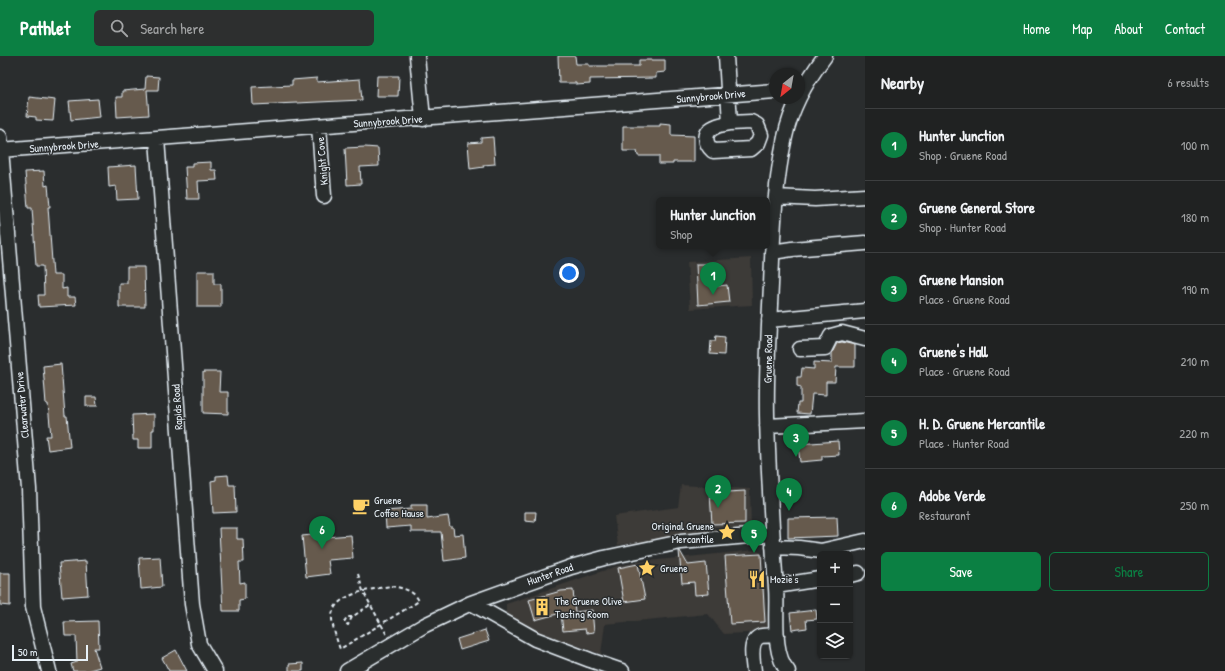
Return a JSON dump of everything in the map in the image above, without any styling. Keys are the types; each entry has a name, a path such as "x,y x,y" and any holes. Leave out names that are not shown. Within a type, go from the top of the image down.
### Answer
{"street":[{"path":"417,56 423,119"},
{"path":"726,56 730,123"},
{"name":"Gruene Road","path":"805,86 825,56"},
{"name":"Sunnybrook Drive","path":"0,146 157,139 769,91"},
{"name":"Gruene Road","path":"788,671 785,668 780,655 777,635 768,426 769,320 778,174 785,136 796,104"},
{"name":"Knight Cove","path":"319,126 324,196"},
{"name":"Rapids Road","path":"157,139 192,604 199,644 216,671"},
{"name":"Clearwater Drive","path":"0,146 29,489 33,608 49,671"},
{"path":"776,197 815,198 865,196"},
{"path":"772,252 865,243"},
{"path":"769,320 865,311"},
{"path":"800,349 825,348 831,336 842,333 865,339"},
{"path":"768,426 865,421"},
{"name":"Hunter Road","path":"347,671 425,625 471,603 571,567 604,558 681,542 772,540 799,548 821,551 860,542"},
{"path":"848,551 860,542"},
{"path":"776,586 817,577"},
{"path":"471,603 535,639 622,671"},
{"path":"754,671 753,645 755,640 760,636 777,635"}],"path":[{"path":"358,574 363,591 392,644"},
{"path":"391,586 404,588 416,595 419,601 381,624 340,649 334,629 332,615 335,607 343,599 363,591 391,586"},
{"path":"352,617 370,605"}],"shaded area":[{"path":"751,258 752,305 690,309 687,262"},
{"path":"681,485 750,489 751,529 618,545 614,516 678,507"},
{"path":"756,550 763,554 768,632 724,634 708,614 605,624 601,654 517,624 506,615 506,604 617,566 638,562"}],"building":[{"path":"558,56 575,56 576,64 589,64 589,66 639,66 639,60 665,60 665,72 656,73 656,78 590,79 590,84 576,85 576,83 559,83"},
{"path":"146,76 159,77 158,90 147,90 149,115 117,117 116,97 122,97 122,91 145,89"},
{"path":"377,76 399,76 398,96 376,96"},
{"path":"317,78 317,82 360,79 362,100 253,105 252,87 292,85 292,80"},
{"path":"29,97 55,100 53,121 36,120 36,117 27,116"},
{"path":"98,99 100,117 71,120 69,101"},
{"path":"660,123 671,124 671,135 694,136 694,162 659,164 659,156 638,156 637,151 623,151 623,126 660,126"},
{"path":"493,137 495,164 483,165 484,167 470,169 468,143 481,142 481,138"},
{"path":"345,148 378,148 379,166 360,167 361,184 347,185"},
{"path":"211,162 211,170 216,170 217,180 198,181 199,199 187,199 185,167 192,167 192,163"},
{"path":"136,165 138,199 117,200 116,186 109,187 108,167"},
{"path":"44,171 45,186 48,185 50,207 48,207 53,275 62,275 62,289 67,288 67,297 75,297 76,305 39,307 38,295 44,295 43,266 36,266 32,208 28,208 25,172"},
{"path":"696,264 709,264 710,287 727,285 729,302 698,305"},
{"path":"127,267 144,267 145,307 119,307 119,283 127,283"},
{"path":"197,271 214,271 214,284 221,284 221,307 197,307"},
{"path":"716,336 725,337 724,355 710,354 711,341 715,341"},
{"path":"842,342 855,345 855,367 836,367 835,382 826,382 826,395 812,394 810,414 797,413 798,403 801,403 801,387 797,386 797,377 801,377 802,368 814,369 814,362 832,363 832,353 837,343"},
{"path":"61,364 65,416 67,416 70,447 48,450 46,436 51,436 48,404 46,404 43,366"},
{"path":"203,372 220,372 219,392 228,392 228,414 203,413"},
{"path":"86,397 96,397 97,406 86,406"},
{"path":"154,414 152,448 138,448 138,440 133,440 132,415"},
{"path":"838,441 839,455 822,456 822,460 800,462 798,444"},
{"path":"228,475 229,485 235,485 236,512 213,513 211,481 216,480 216,476"},
{"path":"745,491 745,523 712,524 710,493"},
{"path":"411,505 427,505 427,519 448,516 450,527 453,527 454,535 463,534 465,558 444,561 441,532 411,532 411,526 386,528 385,511 411,509"},
{"path":"525,512 536,512 535,522 525,521"},
{"path":"837,517 838,536 788,538 788,518"},
{"path":"219,528 237,528 237,539 243,539 244,562 239,562 240,583 245,582 245,599 239,600 239,611 223,611"},
{"path":"312,535 313,538 351,535 353,558 328,560 330,574 306,577 302,536"},
{"path":"679,551 688,565 706,563 709,594 695,595 694,582 682,583"},
{"path":"761,554 765,622 730,624 725,556"},
{"path":"160,557 162,587 141,589 139,558"},
{"path":"86,561 88,595 62,597 59,563"},
{"path":"638,564 645,599 624,602 618,568"},
{"path":"0,573 10,573 10,606 0,605"},
{"path":"573,590 575,612 592,610 594,632 586,633 585,629 563,631 561,613 535,620 529,600 561,591"},
{"path":"816,610 817,619 806,620 807,628 792,630 790,613"},
{"path":"98,621 99,648 94,648 100,667 86,671 73,671 71,664 77,662 76,636 65,636 64,622"},
{"path":"485,630 489,641 460,650 457,639"},
{"path":"176,650 187,671 169,671 162,658"},
{"path":"303,663 303,671 289,671 289,664"}],"place":[{"name":"Hunter Junction","path":"713,295"},
{"name":"Gruene Mansion","path":"796,457"},
{"name":"Gruene Coffee Hause","path":"361,506"},
{"name":"Gruene General Store","path":"718,508"},
{"name":"Gruene's Hall","path":"789,511"},
{"name":"Original Gruene Mercantile","path":"727,532"},
{"name":"Adobe Verde","path":"322,549"},
{"name":"H. D. Gruene Mercantile","path":"754,553"},
{"name":"Gruene","path":"647,568"},
{"name":"Mozie's","path":"757,579"},
{"name":"The Gruene Olive Tasting Room","path":"542,607"}]}
